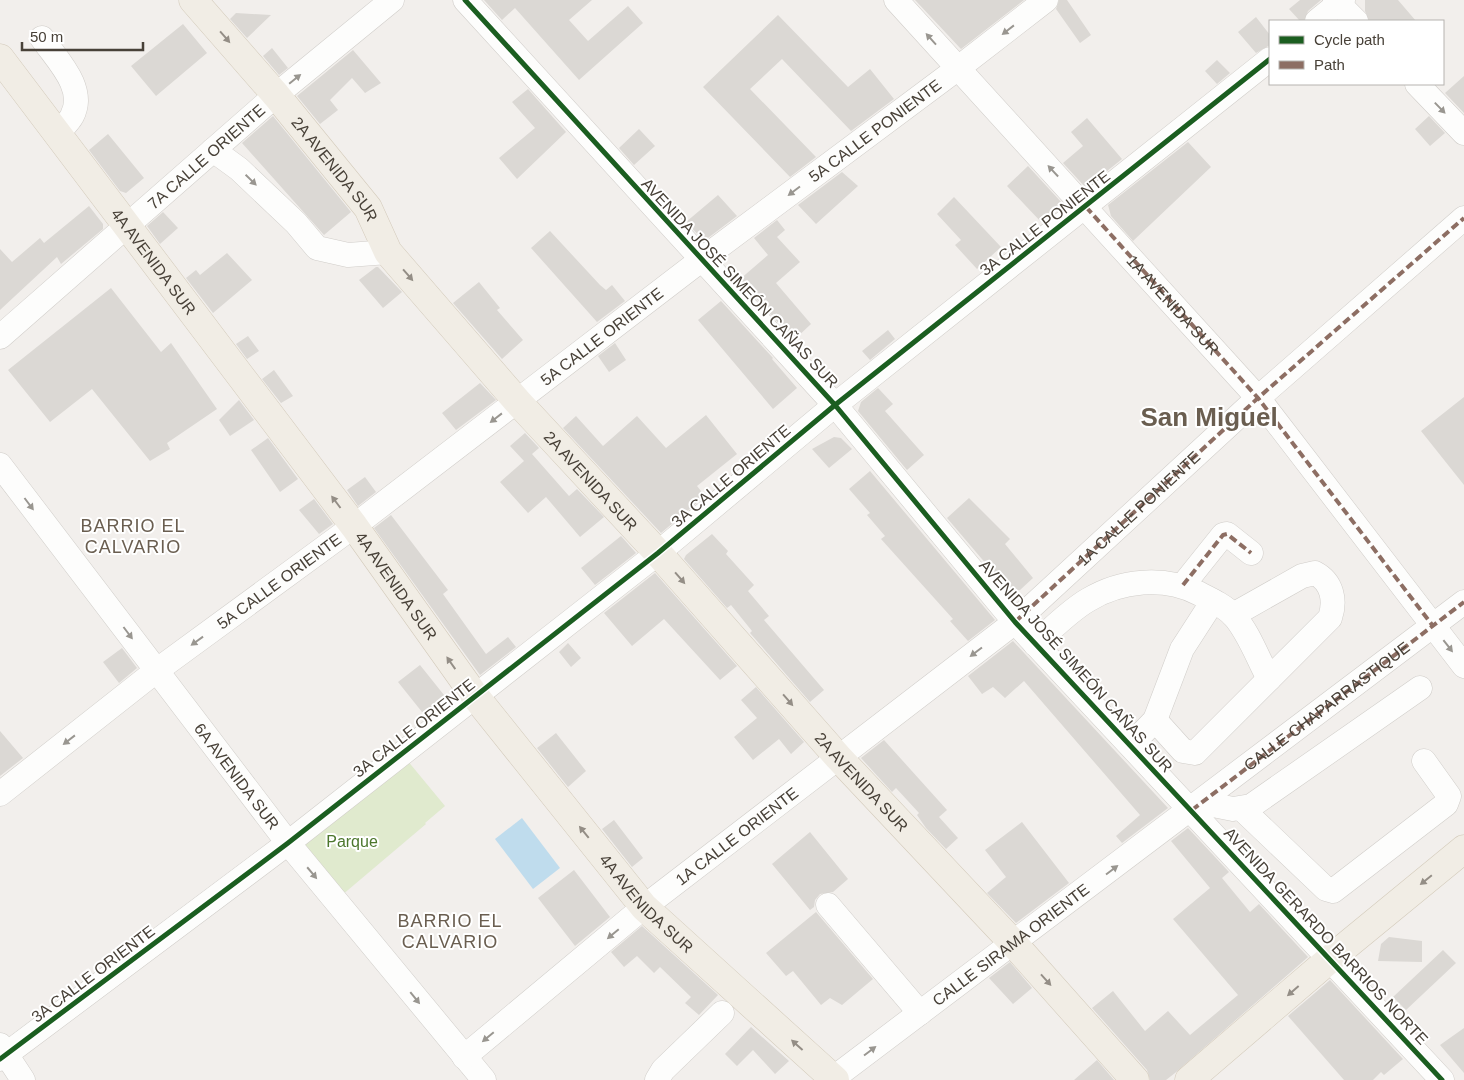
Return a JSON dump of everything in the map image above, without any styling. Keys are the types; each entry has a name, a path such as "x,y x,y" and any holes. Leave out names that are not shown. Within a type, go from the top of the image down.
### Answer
{"main road":[{"name":"2A AVENIDA SUR","path":"192,0 276,95 368,208 388,252 517,401 658,553 838,757 1014,944 1135,1080"},
{"name":"4A AVENIDA SUR","path":"0,58 354,526 475,696 644,907 833,1079"},
{"path":"1189,1080 1330,959 1464,849"}],"street":[{"name":"7A CALLE ORIENTE","path":"0,338 276,95 392,0"},
{"name":"AVENIDA JOSÉ SIMEÓN CAÑAS SUR","path":"464,0 835,405 1015,622 1192,810"},
{"name":"1A AVENIDA SUR","path":"896,0 1258,398 1464,666"},
{"name":"5A CALLE PONIENTE","path":"701,260 958,69 1046,0"},
{"path":"1318,20 1339,1 1355,20"},
{"path":"42,38 73,84 77,102 72,116 57,134"},
{"name":"3A CALLE PONIENTE","path":"835,405 1269,60"},
{"path":"1417,85 1464,132"},
{"path":"213,150 239,169 296,223 317,248 348,255 388,252"},
{"name":"1A CALLE PONIENTE","path":"1015,622 1258,398 1464,218"},
{"name":"5A CALLE ORIENTE","path":"0,794 156,671 354,526 701,260"},
{"name":"3A CALLE ORIENTE","path":"2,1053 288,843 658,553 835,405"},
{"name":"6A AVENIDA SUR","path":"0,465 288,843 484,1080"},
{"path":"1182,586 1223,535 1227,534 1251,553"},
{"path":"1155,720 1182,751 1195,753 1330,618 1334,606 1333,596 1325,578 1315,573 1302,576 1233,615"},
{"path":"1035,644 1088,600 1110,589 1134,583 1156,582 1182,586 1213,600 1233,615 1269,679"},
{"path":"1130,745 1155,720 1182,649 1213,600"},
{"name":"CALLE CHAPARRASTIQUE","path":"1192,810 1464,602"},
{"name":"1A CALLE ORIENTE","path":"464,1057 644,907 1015,622"},
{"path":"1192,810 1213,805 1242,809 1251,806 1420,688"},
{"path":"1242,809 1326,889 1333,891 1446,804 1449,796 1424,761"},
{"name":"CALLE SIRAMA ORIENTE","path":"833,1079 1192,810"},
{"name":"AVENIDA GERARDO BARRIOS NORTE","path":"1192,810 1442,1080"},
{"path":"828,904 920,1014"},
{"path":"657,1080 663,1070 722,1013"},
{"path":"2,1053 23,1080"}],"green space":[{"name":"Parque","path":"402,754 445,806 335,901 292,848"}],"water":[{"path":"522,818 560,868 533,889 495,839"}],"building":[{"path":"484,0 592,0 569,20 588,41 628,6 643,23 579,80 515,8 502,20"},
{"path":"915,0 1024,0 961,49"},
{"path":"1059,0 1067,0 1091,35 1080,43 1056,9"},
{"path":"1300,0 1321,0 1308,11 1304,20 1299,20 1289,9"},
{"path":"1365,0 1398,0 1415,20 1369,20 1365,11"},
{"path":"236,13 271,15 247,38 230,19"},
{"path":"778,15 848,87 870,69 894,99 851,131 782,59 750,89 816,157 790,177 703,87"},
{"path":"1256,17 1269,34 1269,46 1256,53 1238,32"},
{"path":"183,24 207,53 156,96 131,66"},
{"path":"272,48 288,68 279,75 263,56"},
{"path":"353,50 381,83 365,93 352,78 330,100 338,110 320,124 297,96"},
{"path":"1217,60 1230,73 1217,84 1205,71"},
{"path":"1464,76 1464,113 1445,93"},
{"path":"528,89 566,132 517,179 499,158 535,128 512,102"},
{"path":"273,116 351,212 324,235 242,143"},
{"path":"1429,116 1445,133 1430,146 1415,129"},
{"path":"1087,118 1122,159 1086,188 1063,163 1083,146 1071,132"},
{"path":"639,129 655,146 634,165 619,148"},
{"path":"108,134 144,178 126,193 120,191 89,150"},
{"path":"1188,142 1211,167 1133,241 1111,216 1108,205"},
{"path":"1028,166 1063,204 1042,223 1007,186"},
{"path":"842,172 858,186 816,224 798,205"},
{"path":"718,195 737,216 704,241 686,222"},
{"path":"954,197 1001,247 977,269 955,245 961,240 937,214"},
{"path":"89,206 103,224 103,229 61,264 57,257 0,310 0,249 12,262 40,238 44,243"},
{"path":"163,212 178,228 160,244 147,226"},
{"path":"777,220 785,230 777,237 800,262 776,283 811,324 794,340 739,280 768,255 754,238"},
{"path":"550,231 600,285 606,290 612,285 625,301 597,322 531,248"},
{"path":"227,253 252,280 213,313 186,278 196,270 200,275"},
{"path":"376,267 402,292 383,308 359,280"},
{"path":"479,282 500,308 497,310 523,340 502,359 453,303"},
{"path":"111,288 161,352 171,343 217,409 167,443 170,449 150,461 92,389 50,422 8,370"},
{"path":"721,301 773,358 797,388 773,409 698,320"},
{"path":"888,330 895,339 870,360 862,351"},
{"path":"248,336 259,351 247,359 236,344"},
{"path":"615,343 626,360 609,372 598,356"},
{"path":"274,370 293,396 281,403 262,379"},
{"path":"480,383 496,400 456,430 442,413"},
{"path":"878,388 893,404 885,411 924,455 907,470 858,411 861,402"},
{"path":"1464,397 1464,485 1421,431"},
{"path":"239,400 254,420 230,436 219,420"},
{"path":"706,415 737,454 697,486 705,496 661,533 563,428 576,416 603,446 637,416 666,448"},
{"path":"525,433 539,448 532,454 569,496 577,489 604,517 580,537 546,497 528,513 500,482 524,461 510,446"},
{"path":"834,437 841,438 852,449 829,468 812,449"},
{"path":"268,438 298,479 280,492 251,450"},
{"path":"870,471 995,620 968,641 950,621 953,619 881,539 885,536 867,515 870,513 849,489"},
{"path":"365,477 376,492 358,506 347,490"},
{"path":"969,498 1010,539 1005,544 1033,578 1020,590 1010,592 947,518"},
{"path":"314,499 333,524 319,534 299,510"},
{"path":"391,515 448,590 443,594 486,654 508,637 516,647 480,675 374,528"},
{"path":"712,534 728,551 726,554 754,585 748,591 769,616 764,620 824,690 810,702 750,633 752,631 731,605 727,608 684,559 686,555"},
{"path":"621,536 636,553 595,585 581,568"},
{"path":"655,573 737,666 720,680 664,619 632,646 604,613"},
{"path":"1013,641 1168,808 1122,843 1116,836 1140,815 1024,681 1005,698 993,687 982,694 968,676"},
{"path":"568,643 581,658 571,667 559,652"},
{"path":"122,648 137,668 119,683 103,662"},
{"path":"420,665 448,700 426,717 398,682"},
{"path":"756,687 804,742 791,754 779,739 753,760 734,737 757,718 741,700"},
{"path":"0,731 23,758 0,776"},
{"path":"556,733 586,771 568,787 537,748"},
{"path":"884,740 947,810 939,817 958,838 946,849 926,828 917,815 919,813 896,788 892,792 861,758"},
{"path":"614,820 643,858 632,867 602,829"},
{"path":"1022,822 1069,883 1016,923 987,893 1006,877 985,850"},
{"path":"1188,828 1229,872 1222,878 1250,912 1259,904 1308,957 1175,1073 1166,1080 1150,1080 1147,1070 1092,1008 1113,991 1145,1031 1168,1011 1190,1035 1238,995 1173,919 1210,888 1171,841"},
{"path":"810,832 848,879 833,892 820,894 815,900 814,907 810,910 772,864"},
{"path":"574,870 610,917 575,946 538,898"},
{"path":"816,912 873,979 842,1005 830,998 821,1005 793,971 786,976 766,953"},
{"path":"642,926 718,995 699,1015 685,1003 691,997 660,967 654,973 637,956 624,967 611,952"},
{"path":"1389,937 1422,941 1422,962 1378,961 1381,944"},
{"path":"1443,950 1456,963 1406,1010 1393,997"},
{"path":"1010,962 1032,988 1013,1004 989,978"},
{"path":"1330,980 1403,1059 1384,1075 1381,1072 1373,1080 1344,1080 1288,1016"},
{"path":"751,1027 789,1061 775,1074 753,1050 737,1066 725,1054"},
{"path":"1464,1028 1464,1073 1440,1045"},
{"path":"1097,1060 1114,1080 1074,1080"}],"marked path":[{"path":"1086,207 1258,398 1433,626"},
{"path":"1015,622 1258,398 1464,218"},
{"path":"1183,585 1223,535 1227,534 1251,553"},
{"path":"1192,810 1464,602"}],"cycle path":[{"path":"465,0 835,405 1015,622 1442,1080"},
{"path":"0,1059 288,843 658,553 835,405 1269,60"}],"district":[{"name":"San Miguel","path":"1209,417"},
{"name":"BARRIO EL CALVARIO","path":"133,536"},
{"name":"BARRIO EL CALVARIO","path":"450,931"}]}
